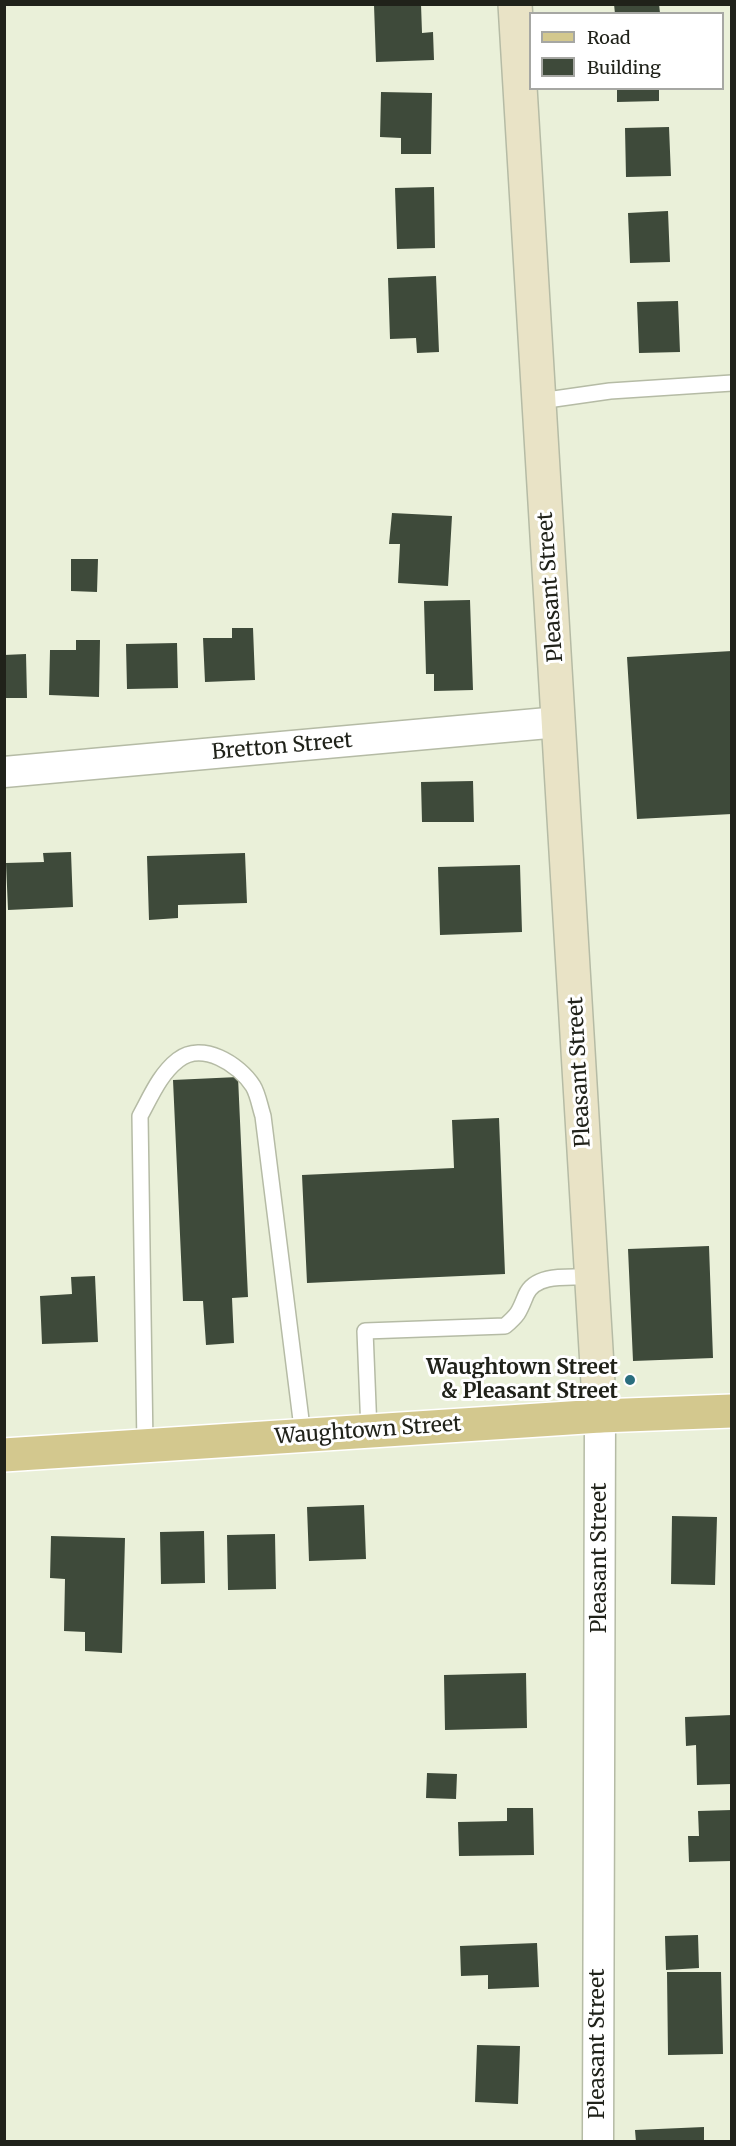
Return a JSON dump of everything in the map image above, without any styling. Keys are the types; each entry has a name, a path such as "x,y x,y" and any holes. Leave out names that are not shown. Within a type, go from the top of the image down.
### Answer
{"main road":[{"name":"Waughtown Street","path":"4,1455 600,1416 732,1411"}],"street":[{"name":"Pleasant Street","path":"515,4 600,1416 598,2142"},
{"name":"Bretton Street","path":"4,772 559,722"}],"lane":[{"path":"540,401 610,391 732,383"},
{"path":"145,1446 140,1116 159,1080 180,1058 200,1052 225,1059 252,1086 263,1116 303,1436"},
{"path":"369,1431 365,1331 505,1326 521,1312 526,1293 543,1279 592,1277"}],"building":[{"path":"421,4 422,33 433,32 434,60 376,62 374,5"},
{"path":"614,4 659,4 660,12 615,12"},
{"path":"617,90 659,90 659,101 617,102"},
{"path":"381,92 432,93 431,154 401,154 401,138 380,137"},
{"path":"669,127 671,176 626,177 625,128"},
{"path":"434,187 435,248 397,249 395,188"},
{"path":"668,211 670,262 630,263 628,213"},
{"path":"436,276 439,352 417,353 416,338 390,339 388,278"},
{"path":"678,301 680,352 639,353 637,302"},
{"path":"392,513 452,516 448,586 398,583 400,544 389,544"},
{"path":"71,559 98,559 97,592 71,591"},
{"path":"470,600 473,690 434,691 434,674 426,674 424,601"},
{"path":"232,628 253,628 255,680 205,682 203,638 232,638"},
{"path":"76,640 100,640 99,697 49,695 50,650 76,650"},
{"path":"177,643 178,688 127,689 126,644"},
{"path":"732,651 732,814 637,819 627,657"},
{"path":"26,654 27,698 4,698 4,655"},
{"path":"473,781 474,822 422,822 421,782"},
{"path":"71,852 73,907 8,910 6,863 44,862 43,853"},
{"path":"245,853 247,903 178,905 178,918 149,920 147,856"},
{"path":"520,865 522,932 440,935 438,867"},
{"path":"238,1077 248,1297 232,1298 234,1343 206,1345 203,1301 183,1301 173,1080"},
{"path":"499,1118 505,1274 307,1283 302,1175 454,1168 452,1120"},
{"path":"709,1246 713,1358 633,1361 628,1249"},
{"path":"95,1276 98,1342 42,1344 40,1296 72,1294 71,1277"},
{"path":"364,1505 366,1559 309,1561 307,1507"},
{"path":"672,1516 717,1517 715,1585 671,1584"},
{"path":"204,1531 205,1583 161,1584 160,1532"},
{"path":"275,1534 276,1589 228,1590 227,1535"},
{"path":"51,1536 125,1538 122,1653 85,1651 85,1632 64,1631 65,1579 50,1578"},
{"path":"526,1673 527,1728 445,1730 444,1675"},
{"path":"732,1715 732,1784 697,1785 696,1745 686,1746 685,1717"},
{"path":"427,1773 457,1774 456,1799 426,1798"},
{"path":"507,1808 533,1808 534,1855 459,1856 458,1822 507,1821"},
{"path":"732,1810 732,1861 689,1862 688,1836 699,1836 698,1811"},
{"path":"698,1935 699,1968 666,1970 665,1936"},
{"path":"537,1943 539,1987 488,1989 488,1975 461,1976 460,1946"},
{"path":"667,1972 721,1972 723,2054 668,2055"},
{"path":"477,2045 520,2046 518,2104 475,2102"},
{"path":"704,2127 704,2142 636,2142 635,2130"}],"place":[{"name":"Waughtown Street & Pleasant Street","path":"630,1380"}]}
